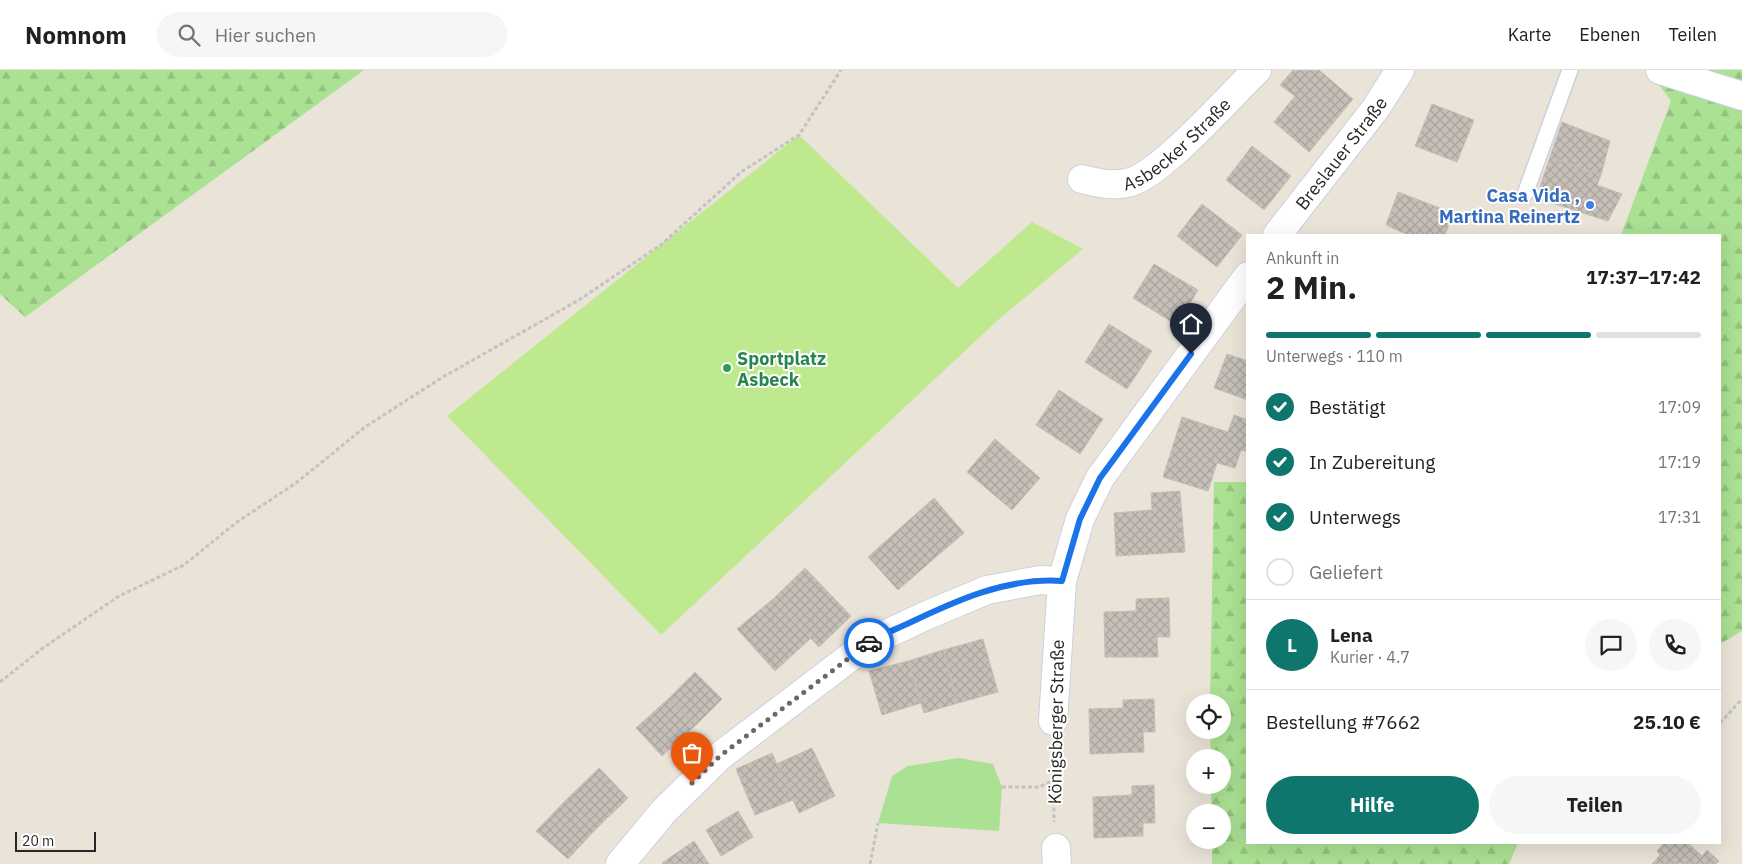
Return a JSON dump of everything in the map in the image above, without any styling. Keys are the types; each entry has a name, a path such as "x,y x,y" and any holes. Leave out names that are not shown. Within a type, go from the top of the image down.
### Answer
{"street":[{"name":"Asbecker Straße","path":"1082,179 1105,185 1130,182 1144,176 1165,160 1257,70"},
{"path":"1660,70 1742,96"},
{"name":"Breslauer Straße","path":"1279,234 1376,108 1394,72"},
{"path":"620,864 664,811 720,756 870,642 987,590 1040,580 1062,581 1080,519 1100,478 1246,279"},
{"name":"Königsberger Straße","path":"1053,721 1062,581"}],"lane":[{"path":"1526,194 1570,70"}],"path":[{"path":"0,682 43,648 119,596 184,566 237,522 296,483 365,427 443,377 579,300 662,244 741,172 799,135 841,70"},
{"path":"1721,722 1742,699"},
{"name":"Königsberger Straße","path":"1053,721 1052,781 1056,856"},
{"path":"1002,787 1039,787 1052,781"},
{"path":"870,864 878,823"}],"green space":[{"path":"0,70 364,70 25,317 0,294"},
{"path":"1648,70 1742,70 1742,631 1721,643 1721,234 1621,234 1671,101"},
{"name":"Sportplatz Asbeck","path":"799,135 958,288 1032,222 1083,249 998,320 661,635 447,416"},
{"path":"1214,482 1246,482 1246,844 1518,844 1509,864 1212,864 1212,849 1231,849 1231,804 1211,804 1211,794 1231,794 1231,749 1211,749 1210,739 1231,739 1231,694 1210,694"},
{"path":"959,758 993,764 1002,787 999,831 878,823 892,776 908,766"}],"building":[{"path":"1293,70 1319,70 1353,99 1309,152 1274,122 1295,96 1280,85"},
{"path":"1432,104 1474,120 1457,162 1415,146"},
{"path":"1562,122 1610,141 1601,175 1550,157"},
{"path":"1252,146 1291,176 1264,210 1226,180"},
{"path":"1550,157 1601,175 1597,185 1622,194 1608,221 1536,198"},
{"path":"1398,192 1453,213 1445,234 1406,234 1386,225"},
{"path":"1202,204 1242,235 1217,267 1177,236"},
{"path":"1154,264 1198,290 1177,325 1133,298"},
{"path":"1109,324 1152,351 1127,389 1085,362"},
{"path":"1227,354 1246,360 1246,399 1214,388"},
{"path":"1059,390 1103,419 1080,454 1036,425"},
{"path":"1234,415 1246,419 1246,451 1241,450 1235,468 1217,463 1208,491 1163,477 1182,417 1228,432"},
{"path":"995,439 1040,478 1012,510 967,472"},
{"path":"1180,491 1185,552 1116,556 1114,513 1152,510 1151,493"},
{"path":"934,498 964,533 928,564 898,530"},
{"path":"898,530 928,564 898,590 868,557"},
{"path":"805,568 851,616 819,647 773,599"},
{"path":"1169,598 1170,637 1157,637 1158,657 1105,657 1104,612 1136,611 1136,599"},
{"path":"773,599 811,638 775,671 737,629"},
{"path":"983,639 998,692 958,703 943,650"},
{"path":"943,650 958,703 924,713 908,661"},
{"path":"908,661 921,703 882,715 869,671"},
{"path":"695,672 722,699 696,725 668,699"},
{"path":"668,699 696,725 662,756 636,728"},
{"path":"1154,699 1155,732 1143,732 1144,752 1090,754 1089,709 1123,708 1123,700"},
{"path":"812,748 835,796 799,813 776,764"},
{"path":"772,753 793,800 755,815 736,769"},
{"path":"599,768 628,798 595,830 566,800"},
{"path":"1154,785 1155,823 1143,823 1143,836 1094,838 1093,797 1132,795 1132,786"},
{"path":"566,800 595,830 568,859 536,831"},
{"path":"738,811 753,837 721,856 706,830"},
{"path":"694,841 709,864 662,863"},
{"path":"1663,844 1689,844 1702,856 1707,850 1719,861 1716,864 1652,864 1660,855 1657,851"}],"way so far":[{"path":"692,783 720,756 869,643"}],"place":[{"name":"Casa Vida , Martina Reinertz","path":"1590,205"},
{"name":"Sportplatz Asbeck","path":"727,368"}],"route":[{"path":"869,643 925,616 987,590 1040,580 1062,581 1080,519 1100,478 1191,354"}]}
